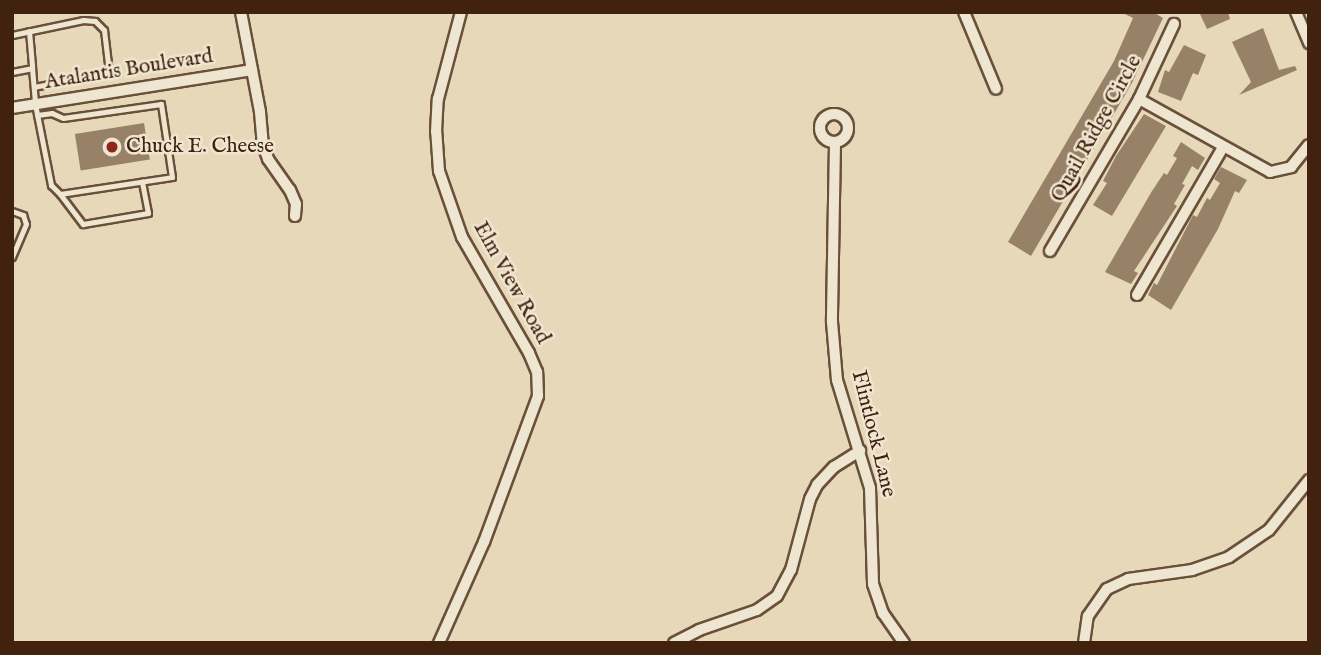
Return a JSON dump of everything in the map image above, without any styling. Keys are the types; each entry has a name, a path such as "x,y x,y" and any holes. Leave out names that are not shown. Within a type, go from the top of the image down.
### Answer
{"street":[{"path":"241,12 263,145 268,159 296,204 295,216"},
{"name":"Elm View Road","path":"439,643 484,542 538,396 537,372 529,353 462,237 439,171 436,132 438,99 461,12"},
{"path":"964,12 996,89"},
{"path":"1296,12 1309,43"},
{"name":"Quail Ridge Circle","path":"1050,251 1139,99 1174,24"},
{"name":"Atalantis Boulevard","path":"12,108 36,110 252,70"},
{"path":"1139,99 1269,172 1291,167 1309,145"},
{"name":"Flintlock Lane","path":"835,143 834,351 843,405 860,451 873,511 873,584 883,613 904,643"},
{"path":"1137,295 1223,147"},
{"path":"674,643 699,630 757,610 777,596 792,570 810,499 817,485 834,467 860,451"},
{"path":"1084,643 1088,616 1107,589 1128,579 1192,570 1229,557 1269,530 1309,480"}],"lane":[{"path":"12,35 83,20 95,21 104,30 108,72 34,87"},
{"path":"29,31 36,110 51,185 83,223 148,213 142,182"},
{"path":"12,72 32,68"},
{"path":"36,110 63,118 161,104 172,177 60,194"},
{"path":"12,211 23,215 26,224 12,257"}],"building":[{"path":"1121,12 1153,12 1163,18 1132,83 1031,256 1008,242 1114,61 1133,18"},
{"path":"1199,12 1228,12 1230,19 1207,29"},
{"path":"1263,28 1279,70 1295,66 1297,70 1239,95 1251,82 1232,42"},
{"path":"1184,45 1206,55 1198,75 1193,73 1181,101 1158,92 1165,70 1169,72"},
{"path":"1144,114 1166,126 1112,216 1093,205 1107,183 1103,181 1116,156"},
{"name":"Chuck E. Cheese","path":"144,123 150,160 81,170 75,134"},
{"path":"1181,142 1205,158 1198,170 1192,166 1174,204 1177,206 1134,271 1138,273 1131,284 1105,272 1152,191 1164,173 1167,175 1177,158 1173,156"},
{"path":"1221,167 1247,180 1239,193 1235,191 1218,229 1171,310 1148,295 1154,283 1157,285 1193,215 1197,217 1207,198 1210,200 1220,183 1214,179"}],"place":[{"name":"Chuck E. Cheese","path":"112,147"}]}
